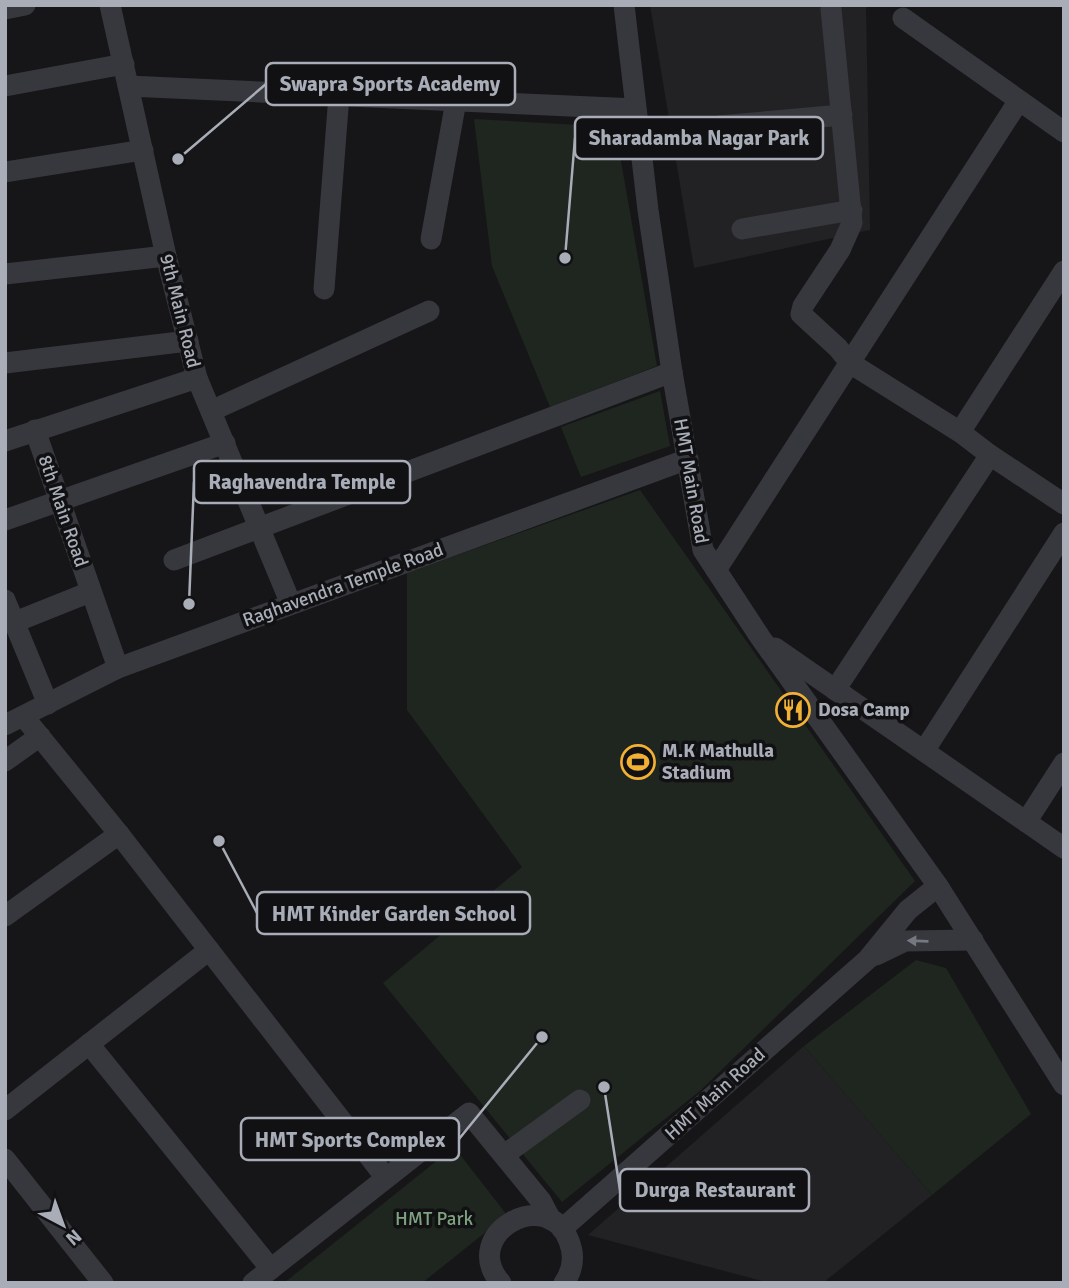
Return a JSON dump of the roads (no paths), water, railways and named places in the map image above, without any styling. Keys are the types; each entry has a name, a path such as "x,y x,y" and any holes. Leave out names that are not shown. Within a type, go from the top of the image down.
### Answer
{"street":[{"path":"5,9 25,5"},
{"name":"9th Main Road","path":"110,5 166,256 197,378 291,604"},
{"name":"HMT Main Road","path":"624,5 648,209 672,372 703,550 760,637 938,886 1064,1085"},
{"path":"831,9 852,223 840,250 803,306 801,314 838,348 850,363 960,432 1064,504"},
{"path":"903,18 1064,132"},
{"path":"5,86 124,64"},
{"path":"128,86 636,109"},
{"path":"324,289 339,95"},
{"path":"431,239 456,101"},
{"path":"716,570 1018,102"},
{"path":"719,126 842,115"},
{"path":"5,172 144,150"},
{"path":"742,229 852,210"},
{"path":"5,274 166,256"},
{"path":"960,432 1064,271"},
{"path":"211,411 429,312"},
{"path":"5,363 188,341"},
{"path":"174,560 672,372"},
{"path":"5,441 197,378"},
{"name":"8th Main Road","path":"35,430 118,668"},
{"path":"5,520 225,443"},
{"path":"835,690 990,455"},
{"name":"Raghavendra Temple Road","path":"15,721 118,668 688,459"},
{"path":"924,751 1064,533"},
{"path":"15,622 90,592"},
{"path":"5,600 48,704"},
{"path":"760,637 1064,848"},
{"path":"15,721 40,736 386,1178"},
{"path":"5,761 40,736"},
{"path":"1026,822 1064,764"},
{"path":"5,916 119,834"},
{"name":"HMT Main Road","path":"557,1224 868,959 908,910 938,886"},
{"name":"HMT Main Road","path":"868,959 905,941 973,940"},
{"path":"5,1110 209,950"},
{"path":"89,1044 271,1269"},
{"path":"504,1155 580,1100"},
{"path":"253,1283 469,1113 541,1201 573,1250 573,1264 564,1283"},
{"path":"5,1159 103,1283"},
{"path":"500,1283 489,1260 491,1245 508,1222 522,1216 537,1216 557,1224"}],"place":[{"name":"Swapra Sports Academy","path":"178,159"},
{"name":"Sharadamba Nagar Park","path":"565,258"},
{"name":"Raghavendra Temple","path":"189,604"},
{"name":"Dosa Camp","path":"793,710"},
{"name":"M.K Mathulla Stadium","path":"638,762"},
{"name":"HMT Kinder Garden School","path":"219,841"},
{"name":"HMT Sports Complex","path":"542,1037"},
{"name":"Durga Restaurant","path":"604,1087"}],"park label":[{"name":"HMT Park","path":"434,1219"}]}
